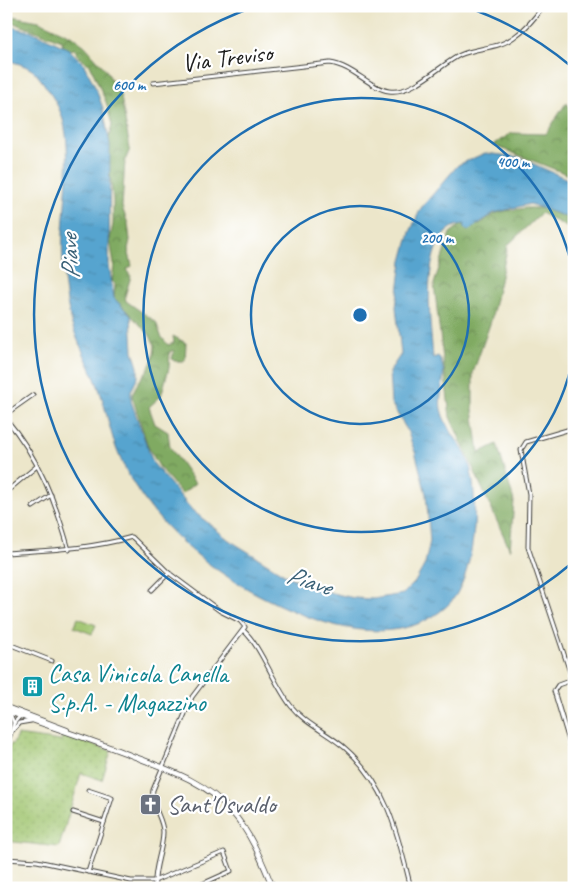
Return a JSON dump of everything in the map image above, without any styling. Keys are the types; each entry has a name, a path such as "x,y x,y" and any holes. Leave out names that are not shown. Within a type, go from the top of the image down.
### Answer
{"main road":[{"path":"6,710 162,767 206,788 232,811 252,841 273,888"},
{"path":"21,714 34,721 82,737"}],"street":[{"name":"Via Treviso","path":"153,83 305,65 338,64 385,90 395,92 429,77 460,55 501,44 513,38 527,27 543,6"},
{"path":"6,414 32,395"},
{"path":"6,419 37,466 51,495 69,550"},
{"path":"574,428 526,442 521,450 529,494 528,547 571,676 569,681 558,685 554,691 574,764"},
{"path":"6,492 37,466"},
{"path":"33,507 51,495"},
{"path":"6,553 69,550 97,546 132,537 169,573 220,611 240,620 292,707 302,717 346,749 363,767 380,792 395,823 411,888"},
{"path":"152,590 169,573"},
{"path":"154,888 163,833 152,794 192,697 245,629"},
{"path":"6,643 52,661"},
{"path":"6,710 14,723"},
{"path":"13,730 19,723 21,714"},
{"path":"6,748 14,723 21,714"},
{"path":"19,723 34,721"},
{"path":"88,790 112,798 88,872"},
{"path":"73,812 104,822"},
{"path":"6,859 37,861 131,881 154,881 224,852 232,871 193,888"},
{"path":"252,888 261,884 264,888"}],"green space":[{"path":"6,15 39,21 73,37 85,46 106,70 121,97 130,149 125,161 122,207 128,224 130,240 128,249 132,266 126,270 131,276 125,296 126,301 156,322 161,336 168,345 174,343 173,336 186,343 185,361 174,361 172,359 174,351 170,351 169,368 161,396 149,407 155,424 168,432 170,447 195,483 182,494 160,468 148,447 132,396 152,361 155,345 149,334 114,298 115,284 112,281 114,265 110,239 113,224 113,201 107,146 112,125 106,102 90,65 79,57 75,49 64,51 62,41 14,23 6,22"},
{"path":"566,103 574,110 572,126 574,128 574,177 493,145 512,133 546,134"},
{"path":"525,208 543,208 574,220 574,231 541,213 508,245 491,321 473,373 473,409 479,453 497,444 514,501 510,550 450,417 434,284 450,233 462,224 480,224 494,214"},
{"path":"78,618 96,625 92,634 74,627"},
{"path":"63,733 111,751 102,780 81,773 59,847 6,841 6,756 11,744 13,744 17,735 61,741"}],"water":[{"name":"Piave","path":"6,26 31,31 69,49 83,63 94,84 103,108 110,145 109,265 114,298 131,316 133,351 138,367 138,377 131,391 131,401 153,463 192,510 229,540 289,577 332,593 354,598 373,599 403,594 415,582 425,564 430,541 426,494 416,455 407,430 391,403 389,372 401,354 396,307 402,261 410,232 421,208 458,165 485,153 518,157 574,182 574,220 530,204 494,213 468,231 464,228 465,224 449,229 439,242 433,260 430,281 430,324 433,358 438,356 443,369 441,409 446,423 463,449 469,463 475,517 470,559 457,594 447,606 432,617 416,624 382,631 346,628 311,618 282,606 226,576 176,536 155,513 136,488 121,460 98,386 70,318 64,280 62,247 67,166 65,127 55,101 35,73 26,67 6,60"}],"place":[{"name":"Casa Vinicola Canella S.p.A. - Magazzino","path":"32,687"},
{"name":"Sant'Osvaldo","path":"151,804"}]}
